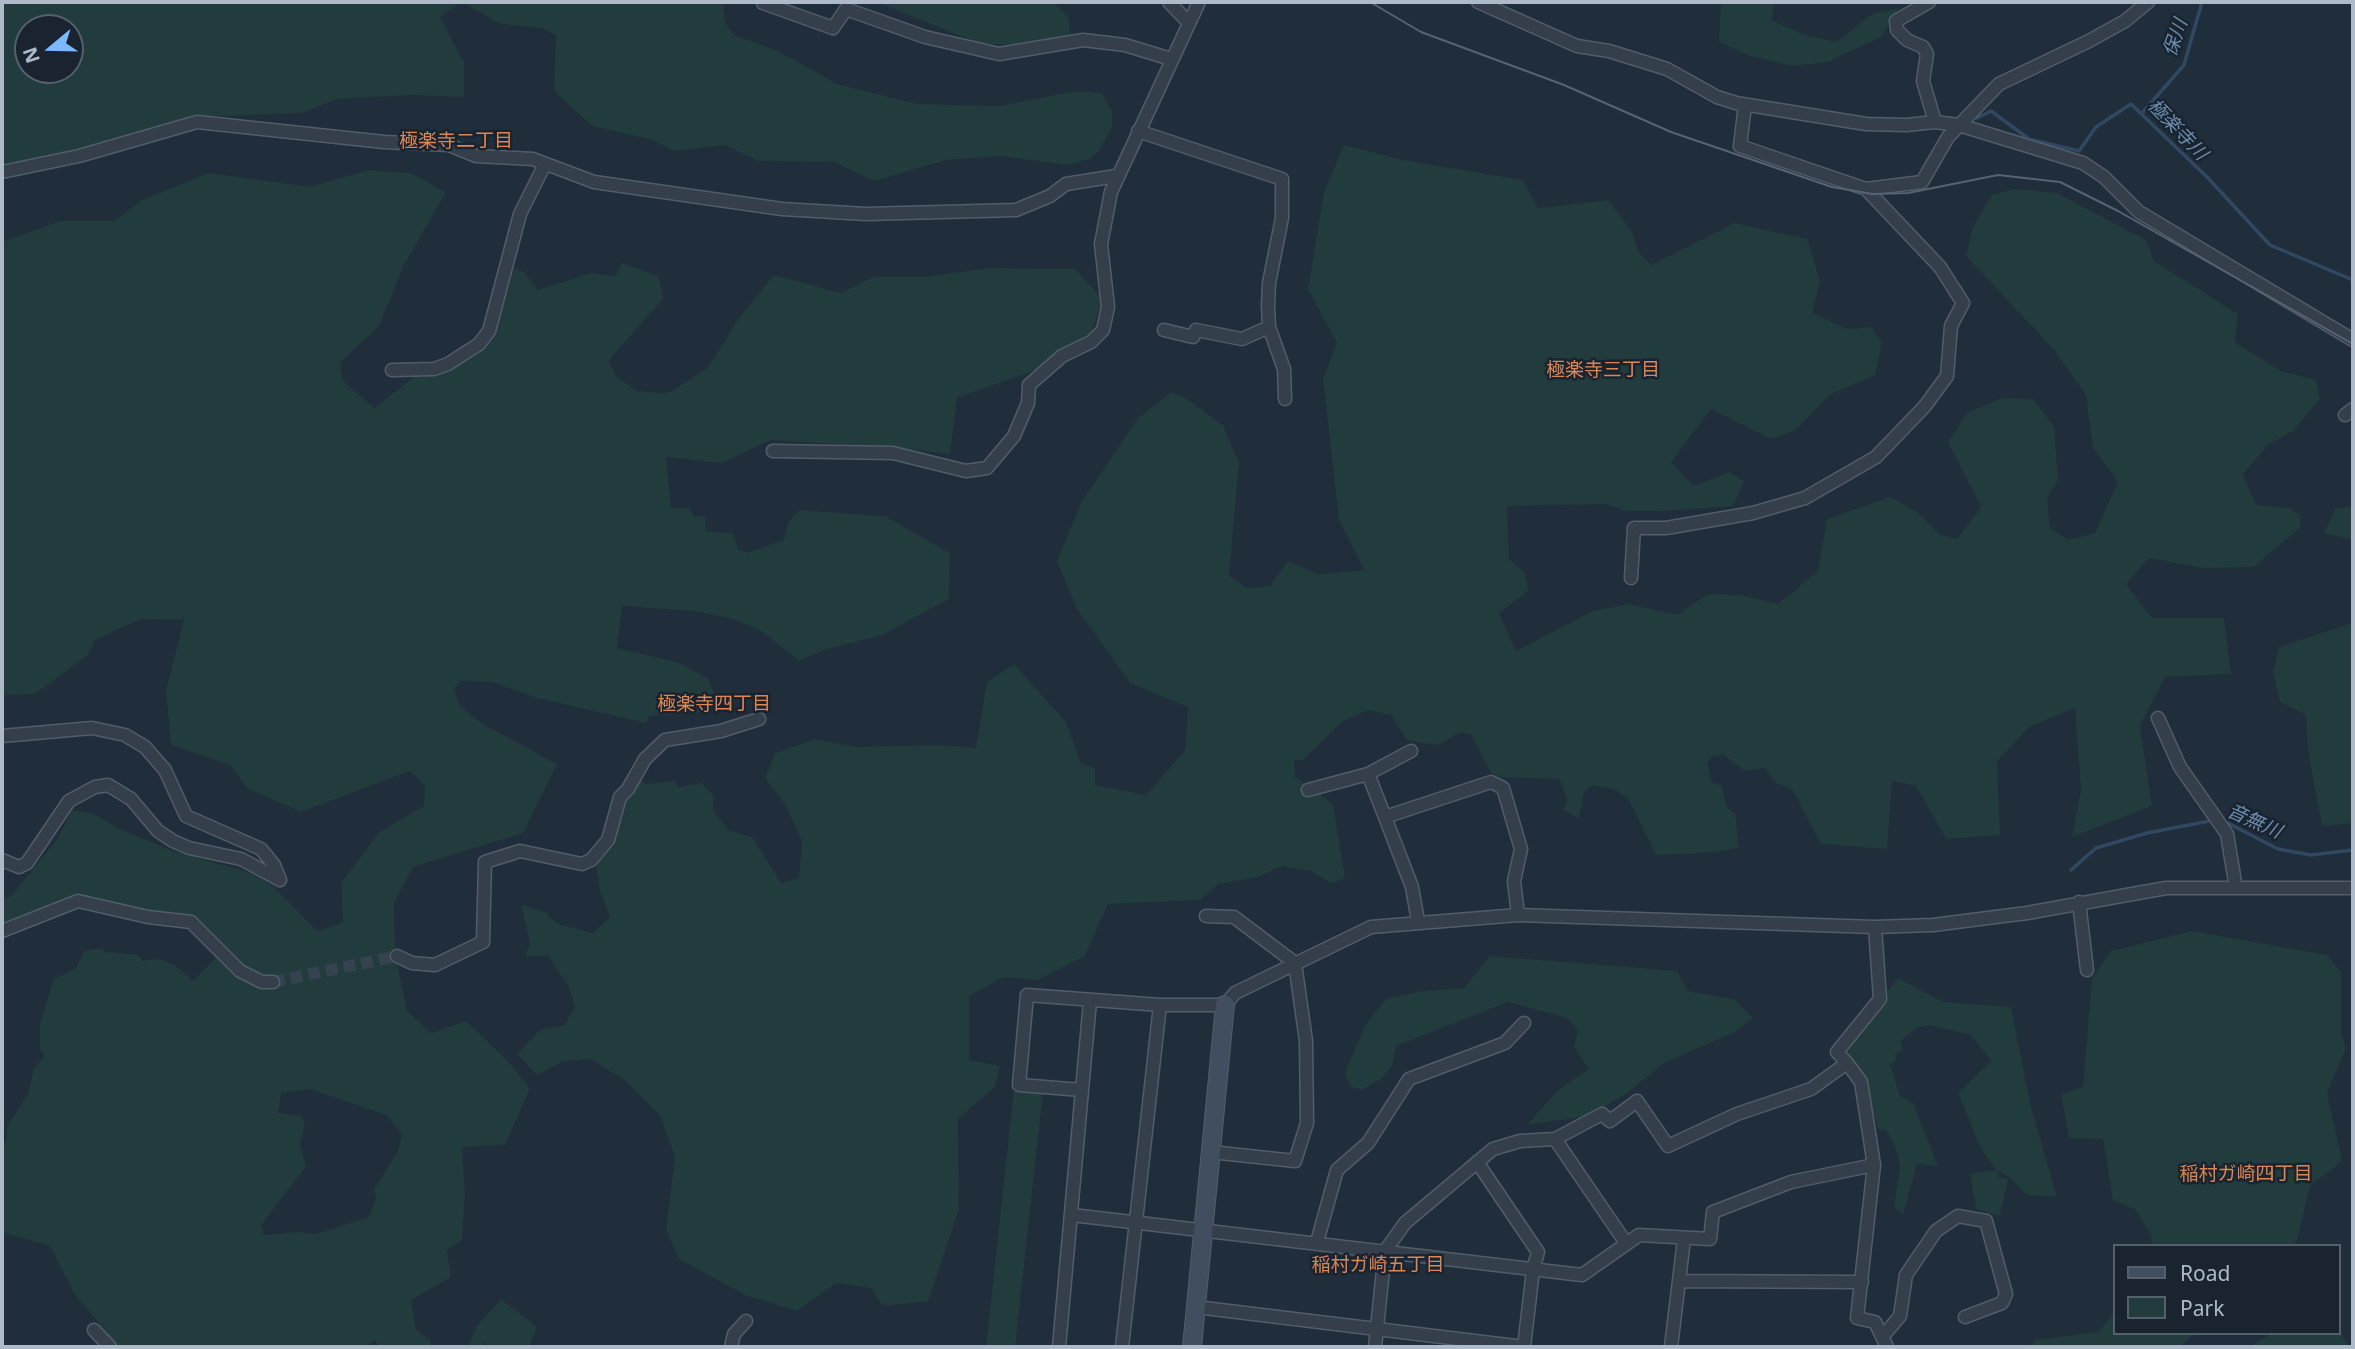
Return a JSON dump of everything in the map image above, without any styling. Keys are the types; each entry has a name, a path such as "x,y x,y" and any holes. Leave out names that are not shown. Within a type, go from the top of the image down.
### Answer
{"street":[{"path":"1169,2 1188,22"},
{"path":"773,451 892,453 966,471 986,468 1014,436 1028,403 1029,385 1062,356 1091,342 1103,330 1108,307 1101,244 1116,176 1199,2"},
{"path":"1478,2 1505,11 1577,46 1609,51 1667,69 1717,97 1745,105 1866,124 1935,122 1959,125 2082,163 2104,177 2139,212 2353,340"},
{"path":"1929,2 1895,21 1897,30 1907,40 1923,47 1927,54 1923,81 1935,122"},
{"path":"1745,105 1740,146 1866,188 1922,182 1948,137 1998,85 2099,36 2125,21 2148,2"},
{"path":"763,3 833,28 846,9 925,37 999,54 1083,40 1125,45 1171,59"},
{"path":"2,172 79,156 197,122 384,142 449,145 476,156 533,159 594,182 782,209 866,215 1016,210 1050,196 1066,184 1116,176"},
{"path":"1138,131 1282,178 1282,218 1269,283 1269,327 1284,369 1285,399"},
{"path":"392,370 435,369 471,349 489,331 520,214 545,164"},
{"path":"1631,578 1634,527 1667,528 1753,513 1805,498 1876,457 1925,406 1947,376 1951,326 1963,303 1940,267 1866,188"},
{"path":"1164,330 1193,337 1196,330 1242,339 1269,327"},
{"path":"2158,718 2180,767 2227,834 2236,888"},
{"path":"397,956 412,963 435,965 483,942 485,862 520,850 582,864 591,860 608,840 620,797 628,789 645,759 664,740 721,731 759,719"},
{"path":"2,736 92,728 125,735 145,747 165,770 186,816 261,849 274,865 280,880 241,859 189,848 173,841 158,831 131,799 108,785 95,787 69,800 27,863 19,867 2,860"},
{"path":"1307,790 1368,774 1411,751"},
{"path":"1368,774 1412,887 1418,921"},
{"path":"1385,817 1491,782 1498,783 1503,788 1515,821 1521,849 1514,881 1518,915"},
{"path":"1192,1347 1225,1005 1235,993 1371,927 1418,921 1518,915 1875,927 1964,922 2166,888 2353,888"},
{"path":"2,931 78,901 148,917 191,922 240,971 262,982 273,982"},
{"path":"2079,902 2087,970"},
{"path":"1206,916 1234,916 1296,963 1306,1041 1307,1123 1296,1161 1211,1152"},
{"path":"1875,927 1880,999 1837,1052 1861,1082 1874,1165 1857,1318 1875,1322 1885,1341"},
{"path":"1082,1090 1018,1085 1027,995 1160,1005 1225,1005"},
{"path":"1059,1347 1090,1001"},
{"path":"1122,1347 1160,1005"},
{"path":"1317,1242 1337,1170 1368,1143 1409,1079 1505,1043 1524,1023"},
{"path":"1375,1347 1385,1251 1405,1223 1493,1149 1520,1141 1555,1139 1602,1114 1610,1121 1637,1101 1668,1146 1737,1114 1811,1089 1847,1063"},
{"path":"1555,1139 1626,1243"},
{"path":"1196,1307 1524,1347 1533,1270 1538,1252 1477,1162"},
{"path":"1072,1215 1582,1275 1639,1236 1710,1239 1713,1212 1791,1182 1874,1165"},
{"path":"1885,1341 1900,1316 1906,1275 1936,1231 1944,1222 1958,1216 1986,1221 2007,1294 2002,1303 1965,1317"},
{"path":"1671,1347 1684,1239"},
{"path":"1679,1281 1862,1282"},
{"path":"731,1347 734,1334 746,1321"},
{"path":"94,1330 110,1347"}],"green space":[{"path":"2,2 462,2 440,17 464,62 464,97 412,95 337,99 303,113 219,116 171,122 92,146 2,167"},
{"path":"462,2 723,2 725,23 734,35 778,51 837,84 918,104 1000,106 1077,91 1102,93 1112,111 1112,127 1099,151 1089,159 1068,165 1001,156 946,160 874,181 834,162 758,161 725,145 674,151 653,140 592,126 554,91 556,35 541,28 501,24"},
{"path":"877,2 1053,2 1069,18 1070,35 1016,45 978,43"},
{"path":"1721,2 1775,2 1771,20 1805,35 1836,42 1872,14 1899,8 1881,37 1828,62 1791,66 1750,56 1719,42"},
{"path":"1344,145 1398,159 1523,180 1538,208 1609,200 1632,232 1639,252 1651,265 1735,223 1807,239 1820,281 1812,313 1848,329 1872,327 1882,343 1875,375 1829,395 1796,430 1771,439 1711,409 1671,462 1694,486 1730,472 1744,482 1733,506 1626,511 1606,504 1507,506 1509,559 1525,573 1528,591 1499,613 1516,651 1593,611 1630,604 1677,615 1708,594 1741,595 1778,604 1818,571 1827,519 1890,497 1916,511 1939,534 1957,539 1981,507 1948,442 1967,413 2002,398 2033,399 2054,427 2058,480 2047,499 2050,528 2068,540 2095,533 2118,482 2093,448 2086,395 2055,351 1966,256 1973,226 1992,195 2014,189 2057,193 2146,240 2154,261 2238,314 2235,342 2281,371 2316,380 2320,399 2293,431 2269,444 2243,474 2256,505 2290,508 2301,516 2300,528 2253,567 2204,568 2149,558 2126,584 2152,618 2224,618 2231,674 2165,677 2140,726 2152,806 2072,837 2081,790 2075,708 2029,727 1997,761 2000,835 1946,839 1916,786 1892,781 1887,849 1821,844 1792,789 1775,783 1765,768 1744,771 1723,754 1713,756 1707,762 1712,783 1721,785 1728,809 1735,813 1739,848 1706,853 1656,855 1628,798 1613,789 1592,785 1584,792 1579,819 1564,810 1567,798 1559,779 1501,777 1491,773 1472,735 1461,732 1438,745 1421,743 1406,739 1391,715 1368,710 1343,721 1303,760 1294,760 1295,777 1333,804 1345,878 1331,883 1311,871 1282,866 1258,877 1218,884 1200,900 1108,904 1085,956 1038,980 1004,977 969,996 969,1060 1000,1066 995,1087 958,1119 959,1209 928,1301 883,1306 871,1288 836,1283 797,1311 745,1295 679,1259 666,1229 675,1157 660,1115 623,1079 590,1059 564,1061 537,1075 517,1054 540,1030 565,1025 575,1006 568,985 548,956 525,956 530,943 521,905 548,913 549,918 561,925 593,933 610,917 600,891 595,858 637,779 646,784 674,781 679,787 701,783 714,796 713,810 728,830 752,837 781,883 799,878 802,842 785,804 765,778 775,753 816,739 855,747 938,745 976,748 987,682 1014,664 1066,722 1081,763 1095,768 1095,785 1146,795 1185,750 1188,707 1130,683 1077,609 1057,561 1082,501 1138,418 1171,392 1184,397 1223,425 1239,463 1229,576 1247,588 1270,586 1288,561 1318,574 1364,570 1339,520 1323,378 1337,343 1308,289 1324,192"},
{"path":"368,170 410,173 446,192 404,265 379,326 340,363 342,380 374,408 432,363 463,360 494,336 514,268 524,272 538,290 591,273 615,276 622,263 659,276 663,299 609,360 615,375 637,391 663,393 670,392 708,368 738,319 774,275 841,293 873,277 923,277 990,268 1075,269 1103,299 1091,333 1036,370 957,398 950,454 771,440 721,463 666,457 671,508 690,508 694,517 705,515 706,531 733,533 738,549 747,553 784,540 788,522 799,510 885,516 950,553 949,599 882,635 824,650 799,661 762,631 733,619 695,611 622,606 617,648 680,663 709,679 716,702 698,713 649,716 646,723 537,698 492,682 461,681 454,689 459,704 478,721 557,764 523,833 413,867 394,903 395,952 407,1011 431,1033 466,1021 506,1059 530,1088 505,1145 462,1147 465,1191 462,1240 447,1250 451,1277 411,1300 416,1330 430,1340 431,1347 380,1347 375,1340 366,1347 119,1347 75,1295 50,1246 2,1232 2,1144 6,1142 7,1126 28,1094 34,1068 45,1056 40,1049 40,1024 53,980 76,968 84,951 99,948 107,952 139,955 142,961 160,959 175,965 193,981 224,950 195,916 149,914 99,899 69,898 2,928 2,897 9,898 57,840 72,810 92,813 120,829 173,851 251,873 273,886 317,931 343,923 341,883 379,832 424,806 425,786 410,771 301,812 247,788 230,765 171,745 166,690 184,620 141,619 95,640 88,655 35,694 2,695 2,242 60,221 114,221 142,200 209,173 310,187","holes":["310,1089 386,1115 402,1134 398,1151 374,1189 376,1198 369,1217 316,1234 298,1232 264,1235 261,1225 306,1167 300,1144 305,1125 302,1116 278,1113 281,1093"]},
{"path":"2353,506 2353,540 2324,533 2335,509"},
{"path":"2353,624 2353,823 2322,826 2308,751 2306,715 2280,702 2273,673 2279,647"},
{"path":"2192,931 2327,955 2341,972 2341,1031 2346,1048 2327,1093 2342,1161 2310,1186 2297,1240 2293,1244 2152,1244 2151,1235 2136,1210 2113,1200 2103,1139 2069,1138 2061,1094 2083,1087 2092,978 2111,951"},
{"path":"1490,956 1677,971 1687,991 1734,999 1753,1018 1735,1032 1664,1063 1626,1094 1588,1116 1527,1125 1557,1091 1589,1069 1574,1047 1578,1030 1567,1018 1508,1002 1396,1046 1392,1066 1381,1079 1362,1090 1350,1086 1345,1072 1366,1024 1386,999 1423,991 1464,988"},
{"path":"1898,978 1943,1002 2011,1007 2031,1107 2057,1197 2027,1195 2009,1177 1997,1171 1999,1177 2008,1179 2000,1216 1976,1209 1970,1174 1996,1170 1980,1147 1958,1093 1991,1061 1971,1035 1929,1025 1917,1028 1901,1040 1902,1051 1895,1054 1897,1060 1890,1064 1900,1096 1913,1103 1938,1166 1917,1164 1903,1214 1894,1207 1900,1165 1895,1146 1886,1130 1878,1129 1864,1081 1847,1054 1878,1003"},
{"path":"1014,1089 1043,1092 1015,1347 986,1347"},
{"path":"501,1299 537,1327 529,1347 491,1347 484,1343 481,1347 468,1347 477,1326"},
{"path":"2114,1312 2114,1335 2193,1335 2180,1347 2029,1347 2036,1340 2098,1332"},
{"path":"2341,1333 2349,1347 2249,1347 2270,1335 2341,1335"}],"waterway":[{"name":"保川","path":"2143,112 2184,65 2202,2"},
{"name":"極楽寺川","path":"1977,118 1991,111 2029,139 2079,151 2096,127 2131,104 2208,178 2270,245 2353,280"},
{"name":"音無川","path":"2071,870 2096,848 2147,833 2215,820"},
{"name":"音無川","path":"2222,820 2278,849 2311,855 2353,850"}],"tunnel":[{"path":"273,982 397,956"}],"tram line":[{"path":"1370,2 1421,32 1564,85 1671,132 1832,187 1872,194 1908,193 1998,175 2060,182 2118,211 2353,344"}],"district":[{"name":"極楽寺二丁目","path":"456,142"},
{"name":"極楽寺三丁目","path":"1603,371"},
{"name":"極楽寺四丁目","path":"714,705"},
{"name":"稲村ガ崎四丁目","path":"2246,1175"},
{"name":"稲村ガ崎五丁目","path":"1378,1266"}]}
